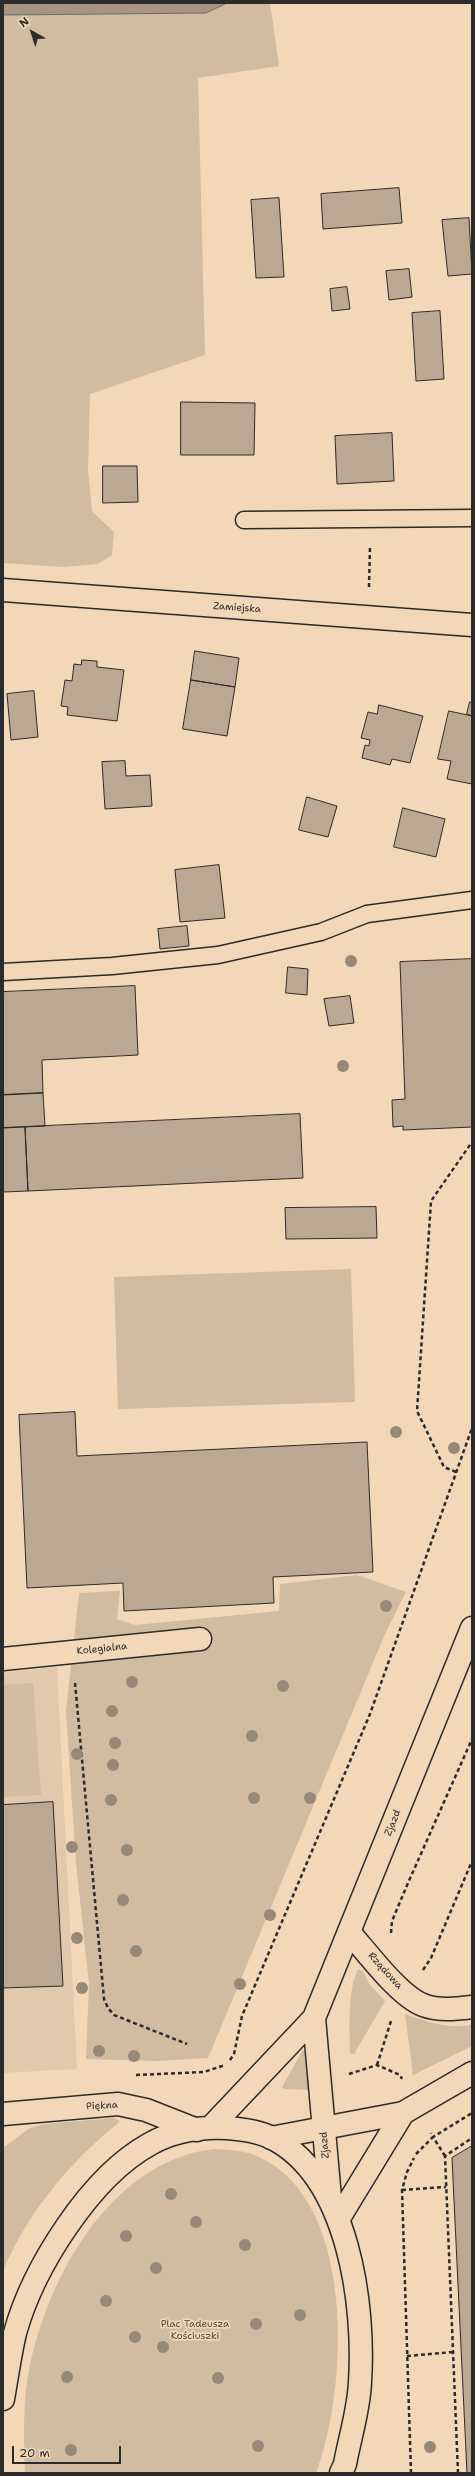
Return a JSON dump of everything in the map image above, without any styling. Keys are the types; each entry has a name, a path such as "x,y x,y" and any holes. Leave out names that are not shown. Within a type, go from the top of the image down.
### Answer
{"main road":[{"name":"Zamiejska","path":"3,590 472,625"},
{"name":"Zjazd","path":"204,2128 314,2018 472,1628"},
{"name":"Kolegialna","path":"3,1659 200,1639"},
{"name":"Rządowa","path":"349,1932 405,1994 423,2005 441,2009 472,2007"},
{"name":"Zjazd","path":"314,2018 324,2128 334,2209"},
{"path":"271,2138 410,2109 472,2073"},
{"name":"Piękna","path":"3,2114 118,2104 146,2110 204,2128"},
{"path":"334,2209 410,2109"},
{"path":"3,2399 16,2332 38,2277 60,2236 90,2194 133,2155 150,2143 176,2133 204,2128 246,2130 271,2138 295,2155 317,2181 334,2209 355,2279 361,2321 360,2384 345,2464 341,2473"}],"lane":[{"path":"244,520 472,518"},
{"path":"3,972 112,966 218,955 321,932 367,914 472,900"}],"path":[{"path":"368,618 371,519"},
{"path":"456,1472 444,1467 418,1412 431,1201 472,1142"},
{"path":"130,2075 204,2072 219,2069 228,2064 234,2054 242,2016 370,1714 472,1428"},
{"path":"72,1652 104,1999 108,2008 114,2015 187,2044"},
{"path":"390,1936 395,1914 472,1739"},
{"path":"458,2473 444,2156 433,2137 410,2109 400,2075 377,2066 394,2013 405,1994 418,1979 431,1958 472,1861"},
{"path":"411,2473 402,2190 407,2172 416,2153 433,2137 472,2112"},
{"path":"444,2156 472,2138"},
{"path":"402,2190 446,2187"},
{"path":"407,2356 453,2352"}],"shaded area":[{"path":"3,3 227,3 206,13 3,15"},
{"path":"57,1667 77,2069 3,2073 3,1673"}],"green space":[{"path":"3,3 270,3 279,66 198,78 205,355 90,394 88,469 92,511 114,532 112,555 98,564 63,567 3,563"},
{"path":"351,1269 355,1402 118,1409 114,1277"},
{"path":"357,1575 406,1592 385,1634 208,2058 157,2061 86,2059 89,1984 76,1863 66,1711 79,1593 120,1591 117,1619 135,1625 279,1611 280,1584"},
{"path":"33,1683 41,1795 3,1797 3,1685"},
{"path":"358,1969 363,1971 370,1985 385,2001 354,2054 350,2054 352,1988"},
{"path":"405,2014 430,2022 446,2025 472,2025 472,2046 413,2075"},
{"path":"303,2050 307,2054 310,2090 284,2089 282,2087"},
{"path":"114,2118 120,2121 82,2156 51,2190 37,2209 13,2249 3,2271 4,2147 30,2128 44,2124"},
{"name":"Plac Tadeusza Kościuszki","path":"215,2149 248,2153 259,2157 291,2180 314,2213 329,2254 336,2300 338,2348 334,2395 327,2437 316,2473 25,2473 24,2416 27,2382 35,2345 48,2307 65,2269 86,2234 112,2202 143,2177 177,2158"}],"building":[{"path":"399,188 402,223 323,229 321,194"},
{"path":"279,198 284,277 256,278 251,200"},
{"path":"469,218 472,274 448,276 442,220"},
{"path":"409,269 412,297 389,300 386,271"},
{"path":"347,287 350,309 332,311 330,289"},
{"path":"440,311 444,379 416,381 412,313"},
{"path":"181,402 255,403 254,455 181,455"},
{"path":"392,433 394,481 337,484 335,436"},
{"path":"103,466 137,466 138,502 103,503"},
{"path":"195,651 239,658 235,687 191,680"},
{"path":"82,660 97,661 97,667 124,670 117,721 67,715 68,707 61,706 65,680 72,681 74,664 81,665"},
{"path":"191,680 235,687 227,736 183,729"},
{"path":"34,691 38,737 11,740 7,694"},
{"path":"470,702 472,702 472,716 467,714"},
{"path":"379,705 423,716 410,763 392,759 390,765 362,758 365,745 369,746 370,740 361,738 368,712 377,714"},
{"path":"449,711 472,716 472,784 447,779 451,761 438,759"},
{"path":"125,761 126,776 150,775 152,806 105,809 102,762"},
{"path":"307,797 337,806 328,837 299,830"},
{"path":"403,808 445,819 436,857 394,847"},
{"path":"219,865 225,918 180,922 175,870"},
{"path":"187,926 189,946 160,949 158,929"},
{"path":"472,959 472,1127 403,1130 403,1126 393,1127 392,1100 405,1099 400,962"},
{"path":"288,967 308,969 307,995 286,993"},
{"path":"135,986 138,1055 42,1060 43,1093 3,1095 3,992"},
{"path":"350,996 354,1023 329,1026 324,999"},
{"path":"43,1093 45,1126 3,1128 3,1095"},
{"path":"300,1114 303,1178 28,1191 25,1127"},
{"path":"25,1127 28,1191 3,1192 3,1128"},
{"path":"376,1207 377,1238 286,1239 285,1208"},
{"path":"75,1412 77,1456 367,1442 373,1572 273,1577 274,1603 124,1611 123,1583 27,1588 19,1415"},
{"path":"53,1802 63,1986 3,1988 3,1805"},
{"path":"472,2146 472,2472 467,2473 452,2158"}]}
